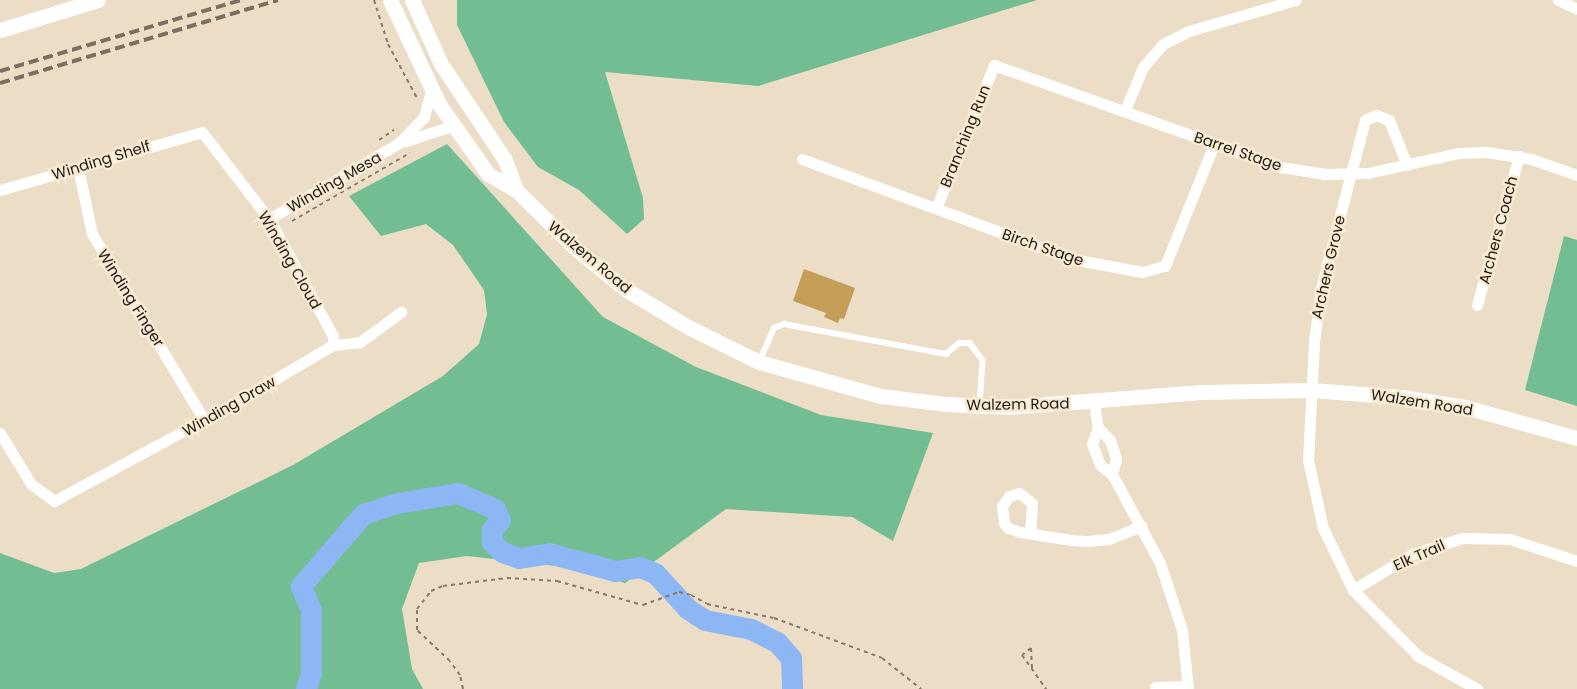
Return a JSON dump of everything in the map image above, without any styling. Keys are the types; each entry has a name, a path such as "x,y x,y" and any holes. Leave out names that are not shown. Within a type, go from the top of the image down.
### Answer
{"main road":[{"path":"0,30 98,0"},
{"name":"Walzem Road","path":"390,0 431,90 452,126 488,174 516,190 576,248 625,289 690,328 759,362 881,396 980,406 1094,401 1201,392 1311,390 1402,397 1465,407 1577,438"},
{"name":"Walzem Road","path":"412,0 442,64 505,160 516,190"}],"street":[{"path":"1125,110 1143,67 1175,36 1296,0"},
{"path":"1558,0 1577,9"},
{"name":"Barrel Stage","path":"994,65 1281,167 1350,174 1407,165 1458,153 1519,156 1577,175"},
{"name":"Branching Run","path":"936,208 994,65"},
{"name":"Winding Mesa","path":"399,144 424,117 431,90"},
{"name":"Archers Grove","path":"1407,165 1389,120 1370,116 1361,127 1321,288 1311,390 1308,451 1312,490 1323,528 1353,590 1418,656 1477,689"},
{"name":"Winding Mesa","path":"269,219 399,144 452,126"},
{"name":"Winding Shelf","path":"0,190 202,132"},
{"name":"Winding Cloud","path":"202,132 269,219 333,336 333,345"},
{"name":"Birch Stage","path":"802,158 1073,259 1142,272 1165,266 1214,144"},
{"name":"Archers Coach","path":"1478,305 1519,156"},
{"name":"Winding Finger","path":"78,168 92,234 204,420"},
{"name":"Winding Draw","path":"0,433 31,484 54,501 204,420 333,345 360,342 401,312"},
{"path":"1094,401 1098,428 1092,444 1100,464 1112,474 1142,526 1160,563 1182,630 1188,687 1155,687"},
{"path":"1098,428 1110,440 1116,459 1112,474"},
{"path":"1030,534 1087,542 1109,539 1142,526"},
{"name":"Elk Trail","path":"1353,590 1412,554 1462,538 1510,539 1577,561"}],"lane":[{"path":"759,362 774,328 784,324 946,354 959,343 970,343 978,350 983,360 980,406"}],"path":[{"path":"374,0 388,44 421,105"},
{"path":"373,144 402,125"},
{"path":"292,221 413,151"},
{"path":"463,689 460,675 450,661 417,630 416,609 437,588 466,581 538,579 557,581 643,605 679,592 714,606 774,618 882,658 921,689"},
{"path":"1032,668 1034,652 1032,648 1022,655 1046,689"}],"green space":[{"path":"457,0 1037,0 758,86 605,72 643,198 644,219 627,234 579,190 538,167 504,122 457,25"},
{"path":"447,144 603,317 696,367 821,415 933,433 893,541 852,517 726,509 625,583 574,568 467,556 419,563 402,609 412,669 423,689 0,689 0,553 54,573 81,569 293,465 443,376 479,344 487,314 484,290 453,245 426,224 381,236 349,196"},
{"path":"1564,236 1577,240 1577,406 1525,390"}],"building":[{"path":"804,269 855,288 844,319 840,318 838,323 824,317 826,313 793,301"}],"waterway":[{"path":"306,689 311,673 311,610 301,586 363,514 397,503 458,493 495,509 500,520 492,530 492,542 502,552 519,558 549,553 615,571 640,567 655,573 688,609 705,620 751,629 777,642 791,658 792,689"}],"railway":[{"path":"0,71 241,0"},
{"path":"0,83 278,0"}]}
